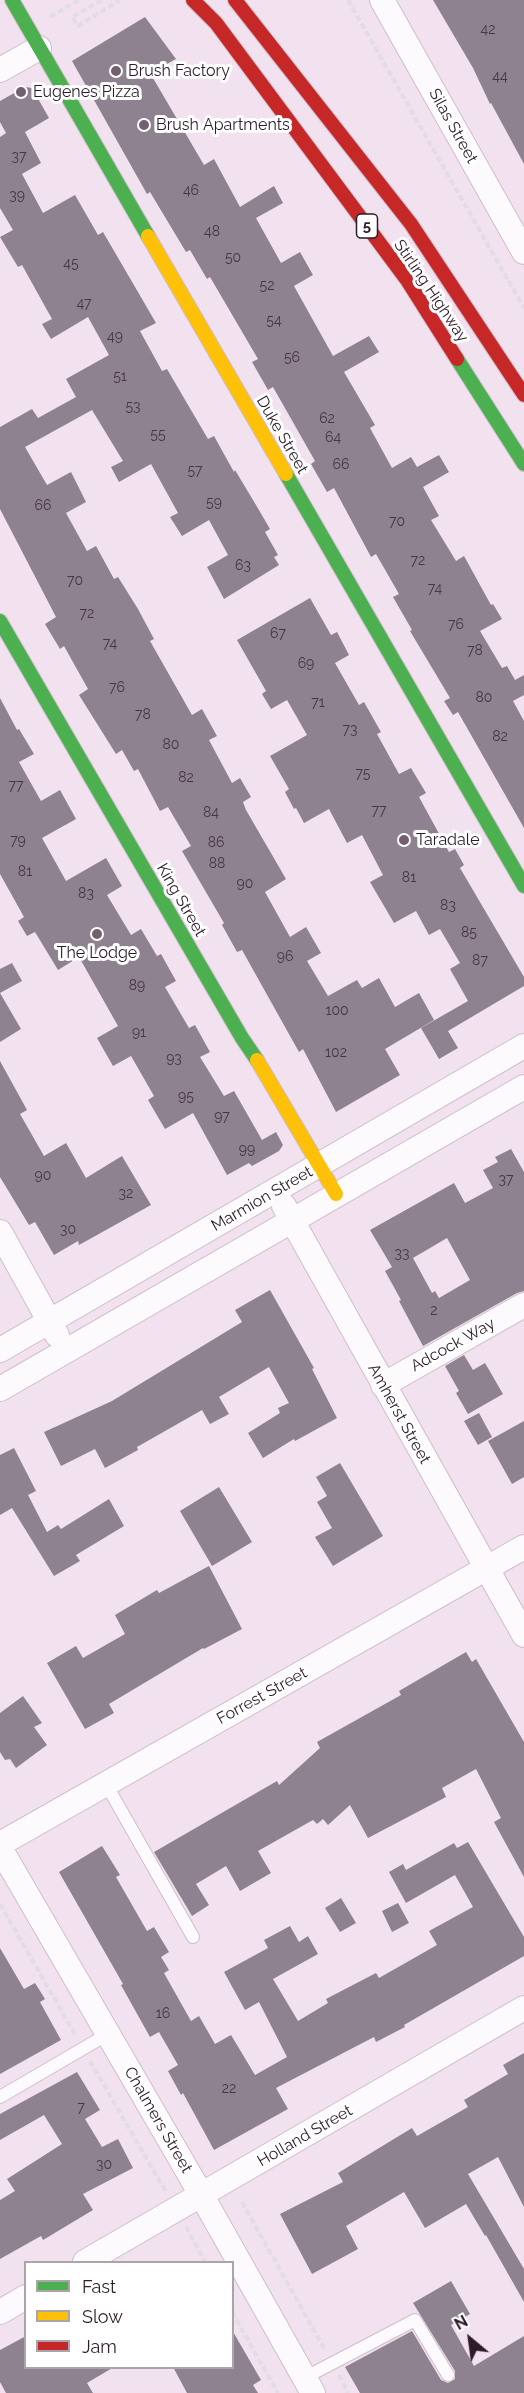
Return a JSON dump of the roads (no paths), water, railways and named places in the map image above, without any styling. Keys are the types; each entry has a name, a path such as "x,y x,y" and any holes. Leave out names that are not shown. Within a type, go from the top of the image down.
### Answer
{"main road":[{"name":"Duke Street","path":"12,0 524,886"},
{"name":"Stirling Highway","path":"193,0 216,23 407,280 524,464"},
{"name":"Stirling Highway","path":"235,0 411,224 524,395"},
{"name":"King Street","path":"0,621 236,1028 262,1067 336,1194"}],"street":[{"name":"Silas Street","path":"382,0 524,252"},
{"path":"0,70 39,48"},
{"name":"Marmion Street","path":"0,1350 524,1046"},
{"name":"Marmion Street","path":"0,1389 524,1087"},
{"name":"Amherst Street","path":"276,1191 524,1635"},
{"path":"0,1232 66,1351"},
{"name":"Adcock Way","path":"383,1385 524,1305"},
{"name":"Forrest Street","path":"0,1846 524,1547"},
{"name":"Chalmers Street","path":"0,1846 309,2385"},
{"name":"Holland Street","path":"87,2261 524,2008"},
{"path":"0,2312 24,2298"}],"lane":[{"path":"106,1784 193,1936"},
{"path":"0,2097 108,2034"},
{"path":"309,2385 332,2363 415,2320 448,2375"}],"place":[{"name":"Brush Factory","path":"116,71"},
{"name":"Eugenes Pizza","path":"21,92"},
{"name":"Brush Apartments","path":"144,125"},
{"name":"Taradale","path":"404,840"},
{"name":"The Lodge","path":"97,934"}]}
